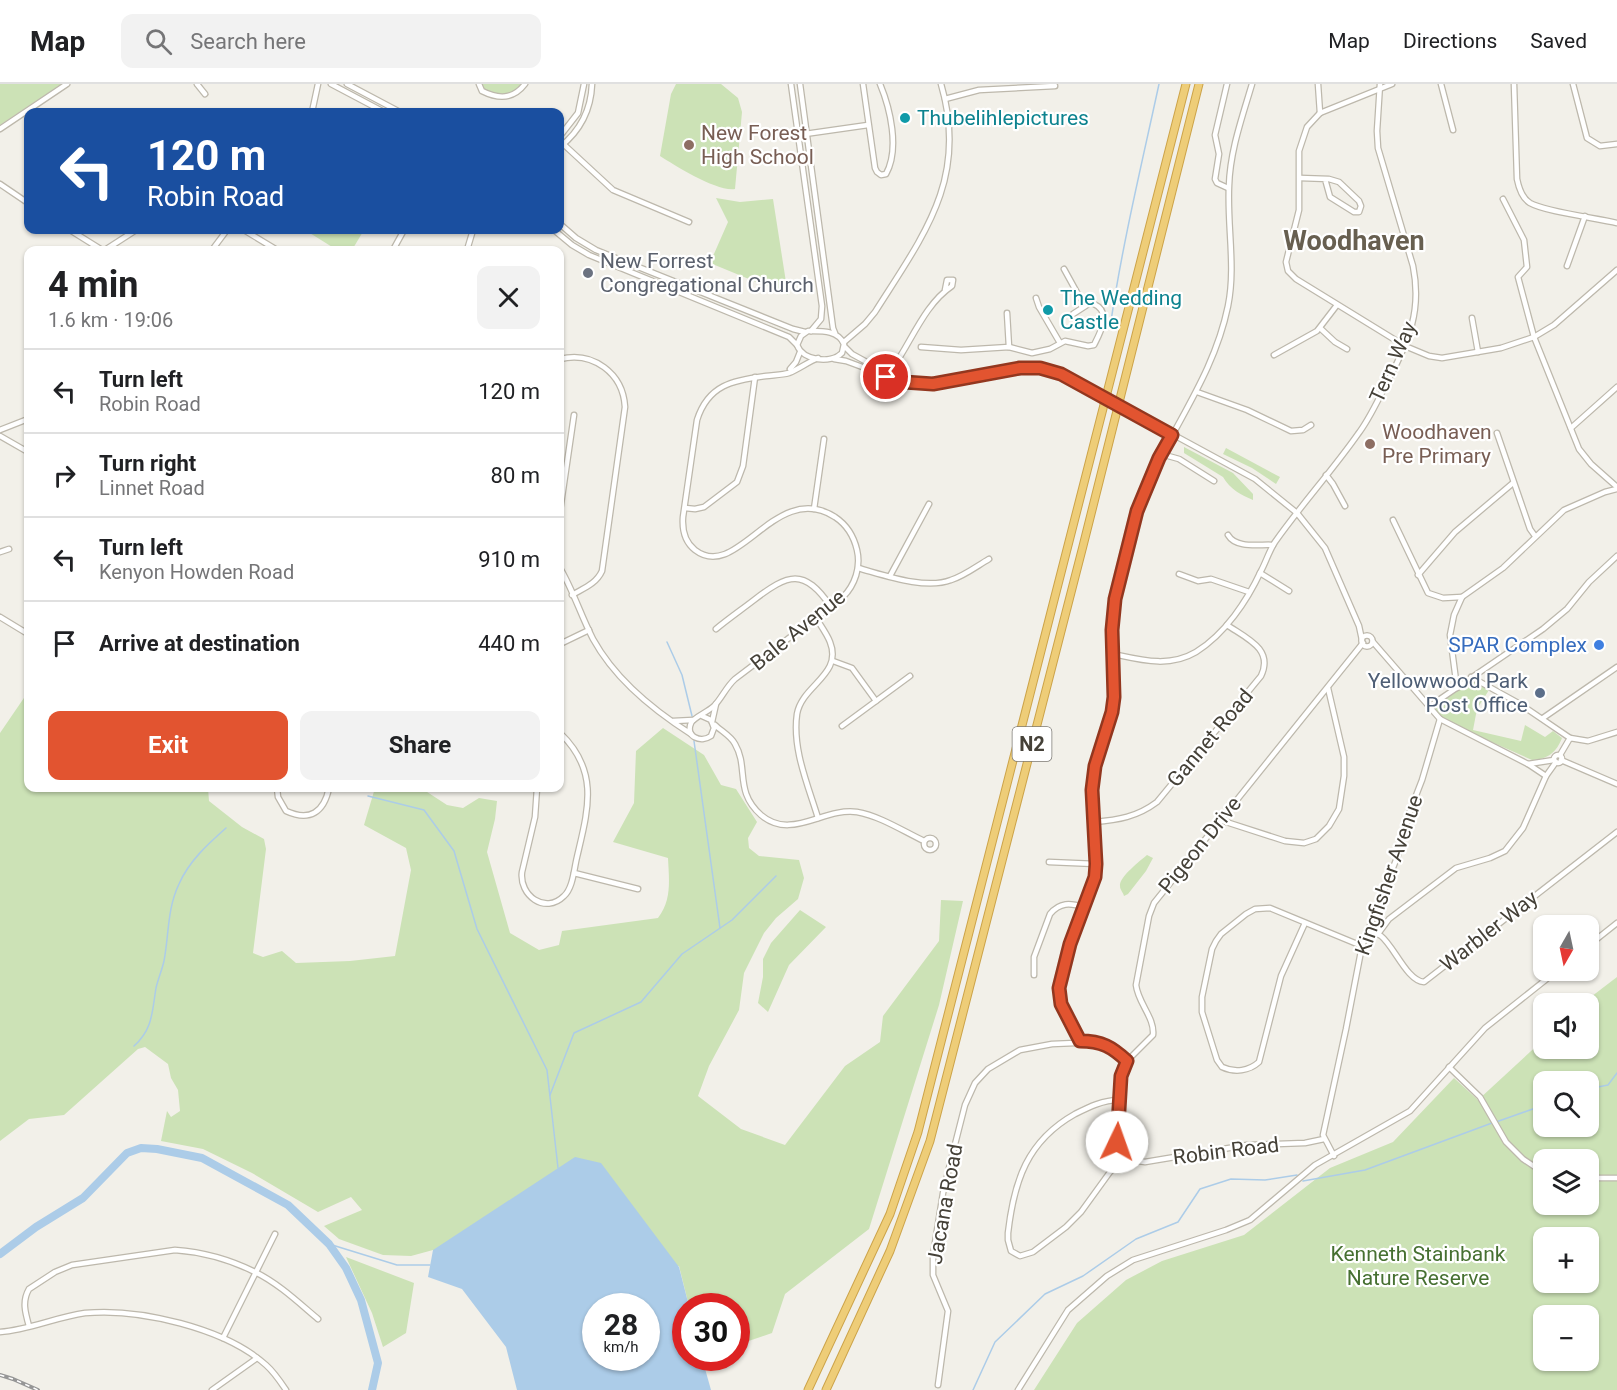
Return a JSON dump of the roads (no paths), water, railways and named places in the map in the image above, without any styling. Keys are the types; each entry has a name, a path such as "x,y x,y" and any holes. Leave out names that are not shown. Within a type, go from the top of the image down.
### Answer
{"highway":[{"name":"N2","path":"808,1390 890,1214 918,1132 1186,84"},
{"name":"N2","path":"826,1390 890,1251 930,1141 1199,84"}],"street":[{"path":"31,108 67,84"},
{"path":"196,84 205,94"},
{"path":"313,108 318,84"},
{"path":"347,84 392,108"},
{"path":"356,84 358,90"},
{"path":"479,84 482,91 502,97 517,93 525,84"},
{"path":"564,131 578,113 584,84"},
{"path":"564,142 573,135 583,120 589,105 592,84"},
{"path":"791,84 823,312 820,322 801,336 797,345"},
{"path":"800,84 833,328 847,351 893,376 910,382"},
{"path":"863,84 874,168 876,172 884,175 888,171 891,160 892,131 889,110 880,84"},
{"path":"834,359 842,353 843,342 875,312 927,230 936,208 945,183 950,152 949,116 941,84"},
{"path":"1227,84 1215,135 1219,154 1215,178 1217,183 1228,188"},
{"path":"1119,1100 1105,1101 1079,1112 1049,1131 1038,1145 1022,1171 1018,1183 1008,1233 1011,1251 1020,1256 1028,1255 1066,1227 1124,1159 1117,1142 1121,1076 1127,1061 1106,1044 1080,1041 1061,1004 1059,988 1070,944 1095,877 1092,790 1095,766 1113,704 1115,599 1137,511 1161,454 1197,392 1213,358 1228,307 1231,264 1228,188 1234,148 1252,84"},
{"path":"1318,84 1320,113"},
{"path":"1392,84 1380,86 1320,113 1307,127 1301,142 1299,210 1287,257 1287,269 1296,279 1405,346 1436,358 1478,352 1515,344 1534,337 1554,324 1617,270"},
{"path":"1441,84 1453,130"},
{"path":"1514,84 1517,179 1522,194 1535,205 1617,223"},
{"path":"1573,84 1587,138 1600,146 1617,144"},
{"path":"334,85 377,108"},
{"name":"Tern Way","path":"1113,654 1154,662 1167,662 1196,652 1227,626 1249,592 1274,545 1367,421 1405,346 1414,320 1416,286 1413,266 1378,148 1380,86"},
{"path":"945,99 979,90 1055,87"},
{"path":"0,129 24,113"},
{"path":"798,135 868,125"},
{"path":"564,147 613,190 689,222"},
{"path":"1300,178 1325,179 1335,180 1342,184 1359,201 1361,206 1359,212 1354,212 1330,197 1325,179"},
{"path":"0,184 24,200"},
{"path":"1457,688 1450,635 1454,615 1462,597 1503,568 1564,510 1605,492 1616,484 1583,456 1534,337 1518,277 1527,267 1525,245 1503,199"},
{"path":"1568,266 1585,216"},
{"path":"564,227 585,244 793,329 835,333"},
{"path":"77,234 96,246"},
{"path":"110,246 129,234"},
{"path":"251,234 270,246"},
{"path":"559,234 590,255 789,337 800,352 808,357 846,361 891,379 910,382 946,382 1033,367 1055,372 1088,388 1255,479 1297,513 1325,548 1359,626 1364,644"},
{"path":"921,347 961,350 1009,347 1032,353 1050,349 1060,342 1094,345 1104,318 1100,308 1080,298 1064,269"},
{"path":"643,277 646,270"},
{"path":"876,367 894,366 926,315 945,290"},
{"path":"1036,298 1060,342"},
{"path":"716,307 720,300"},
{"path":"1073,314 1090,303"},
{"path":"1274,355 1320,328 1336,305"},
{"path":"1007,313 1009,347"},
{"path":"1472,318 1478,352"},
{"path":"1320,328 1335,342 1347,349"},
{"path":"782,374 794,366 800,352"},
{"path":"1032,353 1033,367"},
{"path":"564,359 582,357 603,366 619,384 625,407 602,571 592,584 572,595"},
{"path":"818,358 788,373 733,381 710,397 702,407 697,420 684,508 683,527 687,541 698,552 714,557 730,552 786,513 814,509 824,438"},
{"path":"684,508 704,507 739,479 743,466 755,377"},
{"path":"1571,428 1617,387"},
{"path":"1197,392 1247,410 1288,430 1298,431 1311,425"},
{"path":"564,484 574,415"},
{"path":"0,430 24,421"},
{"path":"1497,433 1513,483 1535,536"},
{"path":"0,436 24,450"},
{"path":"1161,454 1179,459 1214,481"},
{"path":"1326,475 1334,484 1345,506"},
{"path":"1418,575 1455,532 1513,483"},
{"path":"890,576 929,504"},
{"name":"Bale Avenue","path":"702,716 716,704 735,680 831,607 847,593 854,581 858,568 857,549 849,531 831,515 814,509"},
{"path":"1393,520 1425,589 1431,596 1462,597"},
{"path":"1228,536 1237,544 1274,545"},
{"path":"0,552 9,549"},
{"path":"1430,706 1543,629 1567,609 1617,556"},
{"path":"858,568 926,583 950,581 989,559"},
{"path":"1260,573 1289,591"},
{"path":"1179,574 1198,581 1211,579 1249,592"},
{"path":"564,577 598,648 631,687 670,721 696,739 709,738 713,734 713,723"},
{"path":"716,629 773,585 790,578 811,584 831,607"},
{"path":"0,617 24,632"},
{"path":"816,618 829,640 833,661 824,676 802,699 797,714 799,751 818,818"},
{"name":"Gannet Road","path":"1094,822 1127,818 1157,802 1261,676 1265,660 1261,650 1227,626"},
{"path":"1359,626 1371,637 1378,650 1440,719 1528,764 1546,776"},
{"path":"564,642 589,630"},
{"path":"1364,644 1368,635"},
{"path":"1364,644 1373,642"},
{"path":"1364,644 1378,650"},
{"name":"Pigeon Drive","path":"1127,1061 1154,1035 1154,1027 1138,996 1136,985 1151,909 1220,820 1364,644"},
{"path":"833,661 852,668 876,701"},
{"path":"1543,718 1617,667"},
{"path":"842,726 910,676"},
{"path":"1471,677 1543,718 1570,738 1588,741 1617,732"},
{"path":"1220,820 1296,843 1311,842 1329,826 1339,809 1345,766 1328,687"},
{"name":"Bale Avenue","path":"713,723 716,704"},
{"path":"670,721 693,720 702,716 708,718 733,740 738,749 743,784 748,799 769,820 787,825 806,823 843,812 856,812 870,815 924,841"},
{"name":"Kingfisher Avenue","path":"1324,1139 1362,946 1398,855 1440,719"},
{"path":"692,735 690,729 693,720"},
{"path":"713,734 726,735"},
{"path":"537,792 535,817 522,872 523,887 536,901 553,902 564,897 574,873 588,804 588,781 574,750 564,738"},
{"path":"1367,931 1378,934 1389,919 1456,868 1505,851 1523,828 1546,776 1570,738"},
{"path":"1528,764 1558,759 1617,784"},
{"path":"278,792 278,797 286,811 303,816 318,811 328,792"},
{"name":"Warbler Way","path":"1378,934 1412,976 1424,982 1617,832"},
{"path":"1049,862 1096,864"},
{"path":"574,873 639,889"},
{"path":"1034,975 1034,957 1050,914 1066,904 1084,907"},
{"path":"1305,923 1281,976 1259,1062 1254,1067 1238,1071 1222,1067 1217,1060 1201,1005 1212,949 1221,934 1246,914 1263,907 1283,912 1362,946"},
{"path":"1599,937 1617,923"},
{"path":"1018,1390 1068,1310 1107,1276 1133,1260 1250,1220 1315,1165 1410,1111 1485,1028 1544,981"},
{"name":"Jacana Road","path":"938,1385 948,1311 933,1275 933,1256 943,1193 969,1093 988,1069 1020,1050 1080,1041"},
{"path":"1449,1067 1480,1097 1506,1142 1523,1160 1533,1166"},
{"path":"1324,1139 1334,1156"},
{"name":"Robin Road","path":"1124,1159 1145,1162 1247,1145 1305,1143 1324,1139"},
{"path":"1599,1178 1617,1178"},
{"path":"223,1338 275,1234"},
{"path":"29,1326 24,1306 26,1294 29,1288 55,1272 72,1265 175,1250 202,1254 257,1273 318,1319"},
{"path":"0,1332 66,1316 112,1312 152,1317 223,1338 267,1366 286,1390"},
{"path":"212,1390 257,1358"}],"water":[{"path":"575,1157 601,1163 679,1267 686,1293 672,1293 672,1371 706,1371 711,1390 517,1390 506,1347 462,1289 428,1277 433,1250"}],"waterway":[{"path":"1111,321 1127,232 1159,84"},
{"path":"667,642 682,675 692,716"},
{"path":"694,741 720,928"},
{"path":"368,796 424,810 454,851 477,929 547,1070 558,1168"},
{"path":"134,1046 145,1033 151,1020 156,988 164,961 175,893 194,860 226,828"},
{"path":"550,1095 574,1033 641,1002 682,954 732,920 776,876"},
{"path":"1599,1087 1608,1085 1617,1073"},
{"path":"1496,1122 1533,1109"},
{"path":"1303,1181 1365,1170 1492,1123"},
{"path":"0,1254 36,1227 83,1198 127,1153 141,1148 157,1149 202,1158 288,1205 329,1244 346,1268 361,1300 378,1363 372,1390"},
{"path":"973,1390 995,1342 1045,1294 1083,1276 1136,1239 1178,1222 1200,1189 1231,1179 1265,1180 1297,1175"},
{"path":"329,1244 397,1265 430,1265"}],"railway":[{"path":"0,1375 38,1390"}],"place":[{"name":"Thubelihlepictures","path":"905,118"},
{"name":"New Forest High School","path":"689,145"},
{"name":"New Forrest Congregational Church","path":"588,273"},
{"name":"The Wedding Castle","path":"1048,310"},
{"name":"Woodhaven Pre Primary","path":"1370,444"},
{"name":"SPAR Complex","path":"1599,645"},
{"name":"Yellowwood Park Post Office","path":"1540,693"}],"district":[{"name":"Woodhaven","path":"1354,241"}],"park label":[{"name":"Kenneth Stainbank Nature Reserve","path":"1418,1266"}]}
